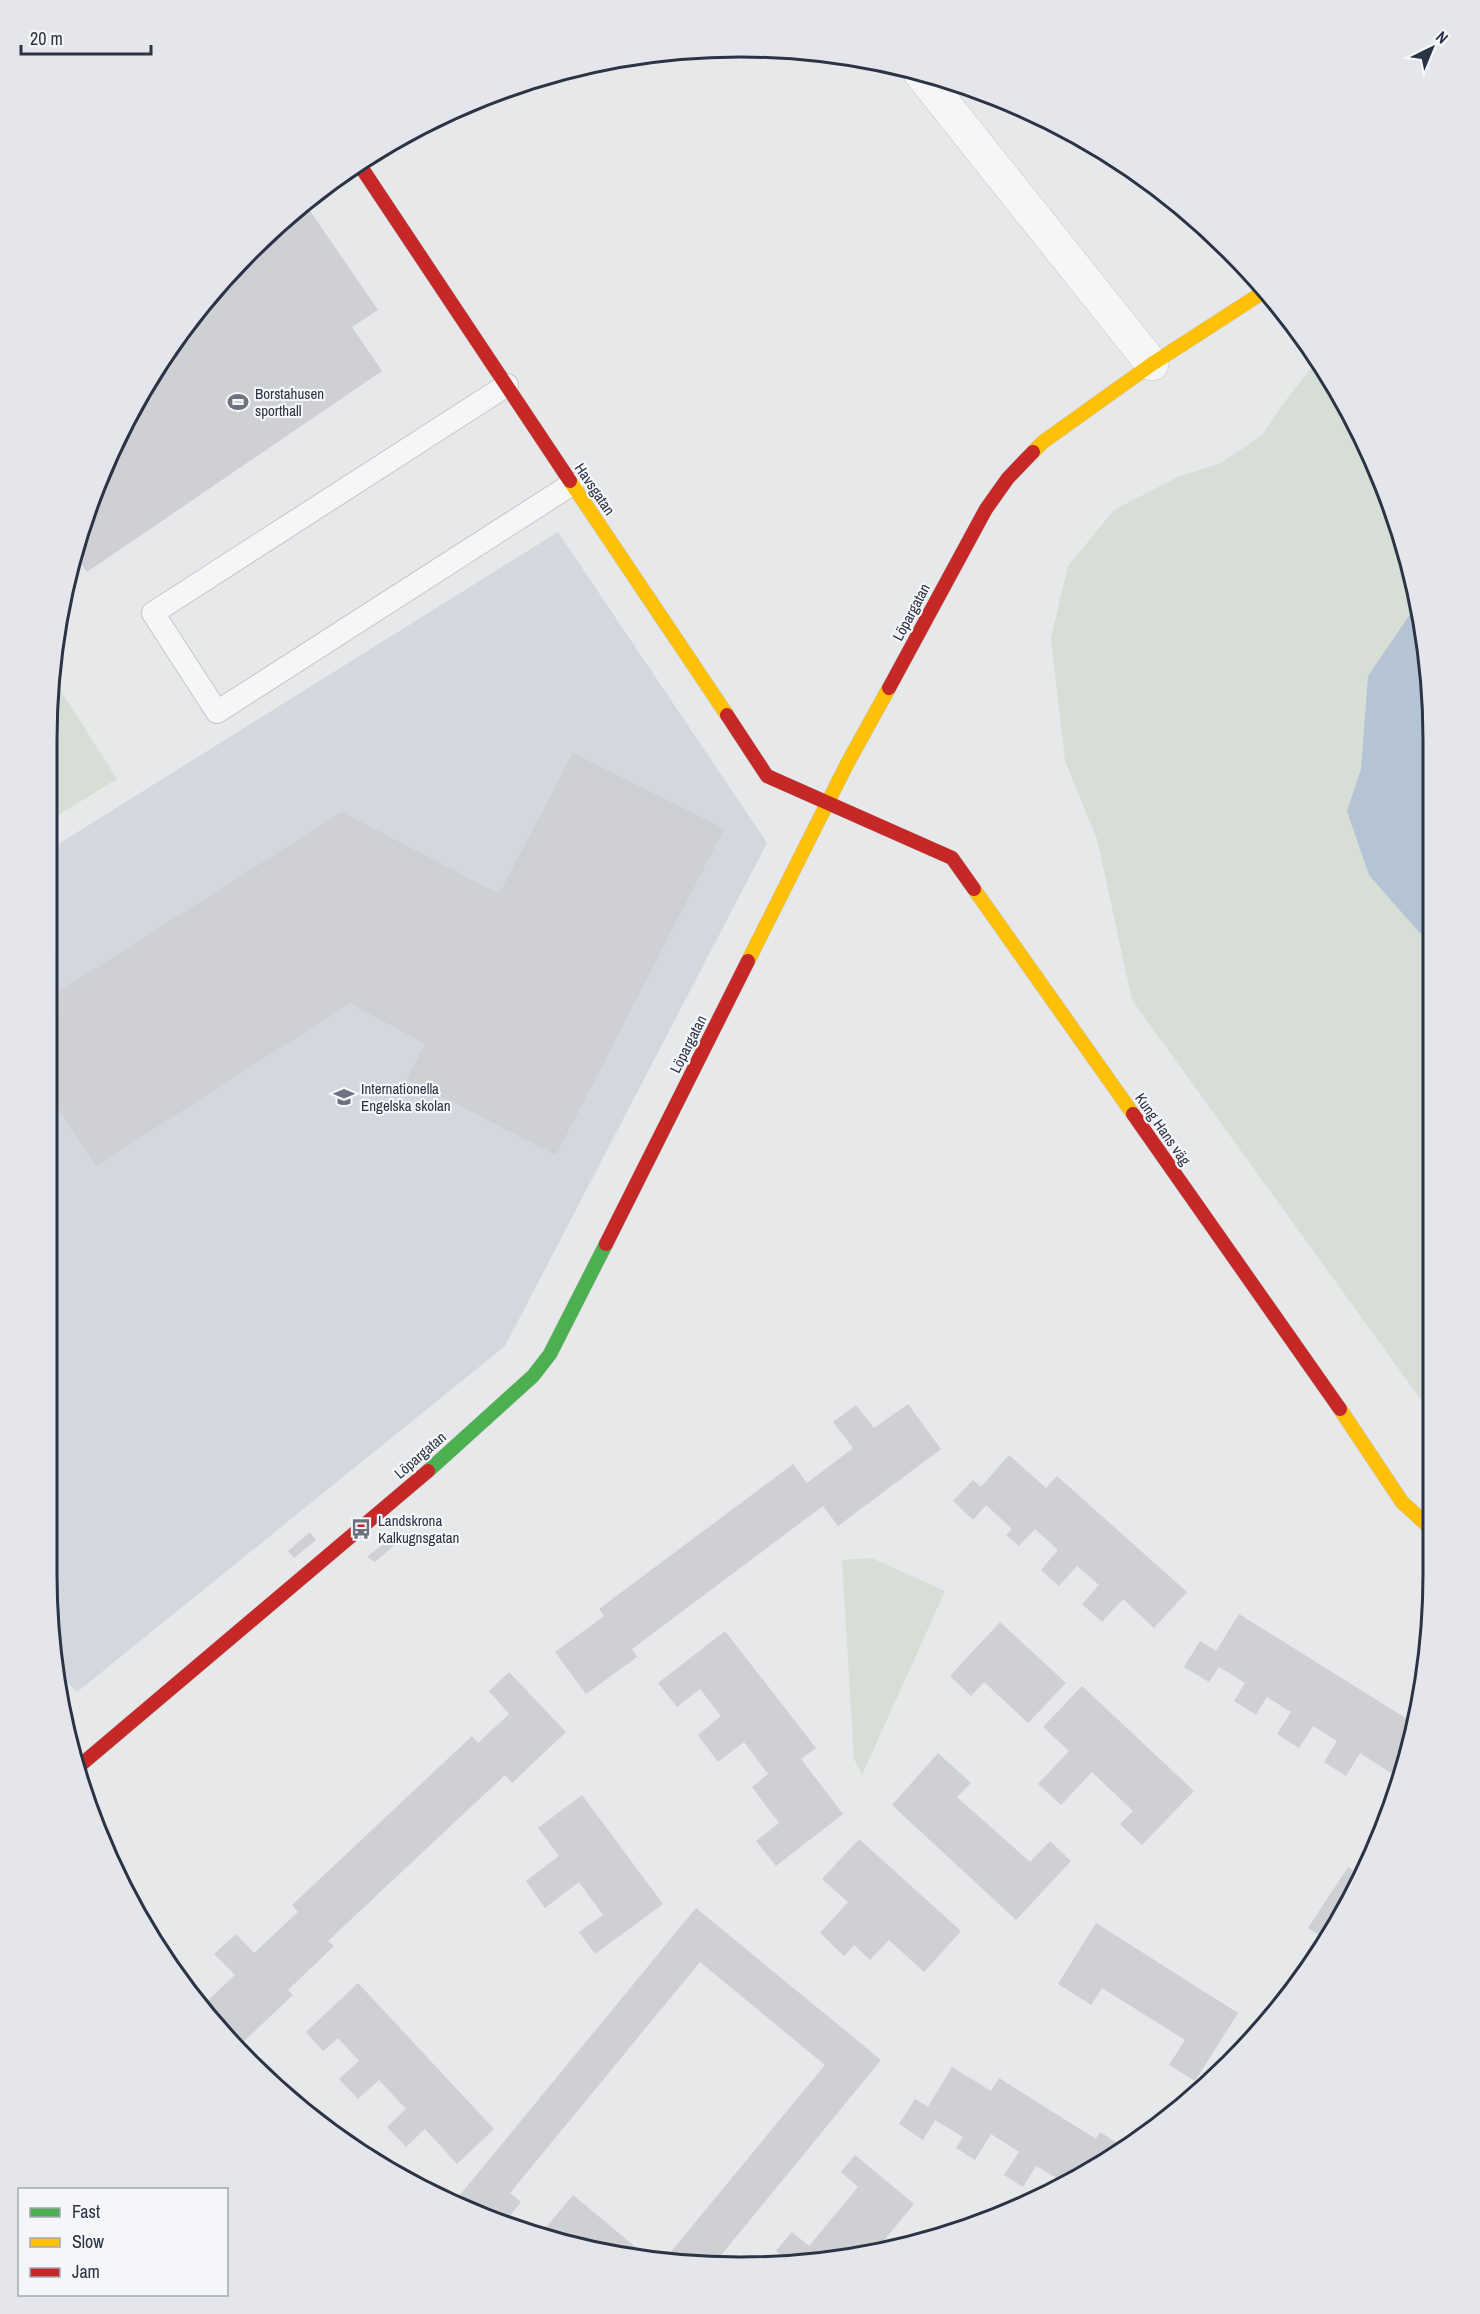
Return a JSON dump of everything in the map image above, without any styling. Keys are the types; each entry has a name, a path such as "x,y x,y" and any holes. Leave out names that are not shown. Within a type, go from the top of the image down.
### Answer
{"street":[{"path":"928,83 1152,364"},
{"name":"Havsgatan","path":"363,171 767,776 827,804"},
{"name":"Löpargatan","path":"83,1763 361,1529 533,1376 550,1354 827,804 986,509 1008,477 1043,441 1152,364 1258,295"},
{"name":"Kung Hans väg","path":"827,804 952,858 1337,1404 1402,1502 1423,1521"}],"lane":[{"path":"507,386 153,613 217,712 572,484"}],"shaded area":[{"path":"1312,367 1353,438 1387,520 1400,563 1417,651 1422,695 1423,740 1423,1403 1132,1000 1097,839 1065,761 1051,638 1068,566 1114,510 1178,477 1221,463 1261,436"},
{"name":"Internationella Engelska skolan","path":"558,532 767,843 505,1346 77,1692 66,1681 58,1619 57,845"},
{"path":"59,688 117,779 57,816"},
{"path":"872,1558 945,1591 862,1775 854,1759 842,1560"}],"water":[{"path":"1411,613 1422,695 1423,935 1369,875 1347,811 1361,769 1368,676"}],"building":[{"name":"Borstahusen sporthall","path":"309,210 378,310 352,327 382,371 87,572 80,562 93,520 127,438 149,398 198,324 226,290 257,257"},
{"path":"573,753 724,829 556,1155 407,1079 425,1044 350,1003 96,1166 57,1106 57,993 342,812 499,894"},
{"path":"908,1404 941,1449 838,1526 823,1506 632,1649 637,1657 586,1694 555,1652 604,1616 599,1609 793,1464 807,1483 853,1448 833,1422 856,1405 874,1428"},
{"path":"1009,1455 1046,1488 1057,1476 1187,1592 1154,1628 1123,1599 1102,1622 1082,1604 1099,1585 1077,1566 1059,1586 1041,1570 1058,1550 1035,1529 1019,1546 1006,1535 1012,1529 986,1505 973,1520 953,1501 973,1480 981,1487"},
{"path":"310,1532 316,1540 294,1558 288,1551"},
{"path":"389,1539 397,1543 375,1562 367,1557"},
{"path":"1239,1614 1407,1719 1400,1751 1391,1773 1360,1753 1346,1776 1324,1762 1337,1741 1313,1726 1299,1748 1277,1734 1291,1712 1267,1697 1256,1715 1234,1701 1245,1683 1219,1667 1209,1682 1184,1667 1200,1641 1216,1651"},
{"path":"1000,1622 1066,1683 1028,1723 984,1682 971,1696 950,1676"},
{"path":"725,1631 816,1748 801,1759 843,1814 776,1866 756,1841 779,1823 752,1787 768,1774 744,1742 718,1762 698,1735 721,1716 700,1689 677,1707 658,1683"},
{"path":"509,1672 566,1732 512,1783 505,1775 328,1941 334,1946 288,1990 293,1995 243,2042 207,2001 235,1975 214,1954 236,1934 254,1953 298,1912 292,1905 472,1736 478,1743 509,1714 489,1691"},
{"path":"1082,1686 1194,1791 1142,1845 1120,1824 1133,1811 1092,1772 1061,1805 1038,1784 1069,1751 1043,1727"},
{"path":"938,1753 971,1783 957,1797 1030,1862 1050,1841 1071,1861 1016,1920 892,1805"},
{"path":"582,1795 663,1904 595,1954 579,1932 603,1915 579,1882 545,1908 526,1881 559,1856 538,1828"},
{"path":"859,1839 961,1931 924,1972 889,1940 870,1960 854,1945 844,1956 820,1933 848,1902 822,1879"},
{"path":"1348,1867 1355,1872 1319,1935 1308,1928"},
{"path":"696,1908 881,2060 720,2257 670,2253 825,2065 700,1962 510,2193 521,2202 509,2217 459,2196"},
{"path":"1096,1923 1238,2013 1195,2081 1169,2065 1185,2040 1102,1988 1091,2005 1058,1984"},
{"path":"358,1983 494,2129 457,2164 425,2129 406,2147 387,2127 406,2109 379,2080 358,2099 339,2079 359,2061 338,2038 323,2051 306,2032"},
{"path":"952,2067 991,2091 999,2078 1096,2139 1100,2132 1117,2143 1057,2178 1036,2166 1023,2187 1004,2175 1019,2152 991,2134 975,2160 956,2148 963,2137 935,2120 923,2140 899,2124 915,2099 928,2107"},
{"path":"855,2155 914,2204 883,2242 783,2256 776,2251 792,2232 809,2246 858,2187 841,2172"},
{"path":"573,2195 638,2249 607,2244 545,2229"}],"traffic: fast":[{"path":"428,1471 533,1376 550,1354 606,1244"}],"traffic: slow":[{"path":"1033,452 1043,442 1152,364 1258,295"},
{"path":"570,481 727,715"},
{"path":"748,961 847,764 889,688"},
{"path":"974,889 1133,1114"},
{"path":"1340,1409 1402,1502 1423,1521"}],"traffic: jam":[{"path":"363,171 570,481"},
{"path":"889,688 986,509 1008,478 1033,452"},
{"path":"727,715 767,776 952,858 974,889"},
{"path":"606,1244 748,961"},
{"path":"1133,1114 1340,1409"},
{"path":"83,1763 428,1471"}],"place":[{"name":"Borstahusen sporthall","path":"238,402"},
{"name":"Internationella Engelska skolan","path":"344,1097"},
{"name":"Landskrona Kalkugnsgatan","path":"361,1529"}]}
